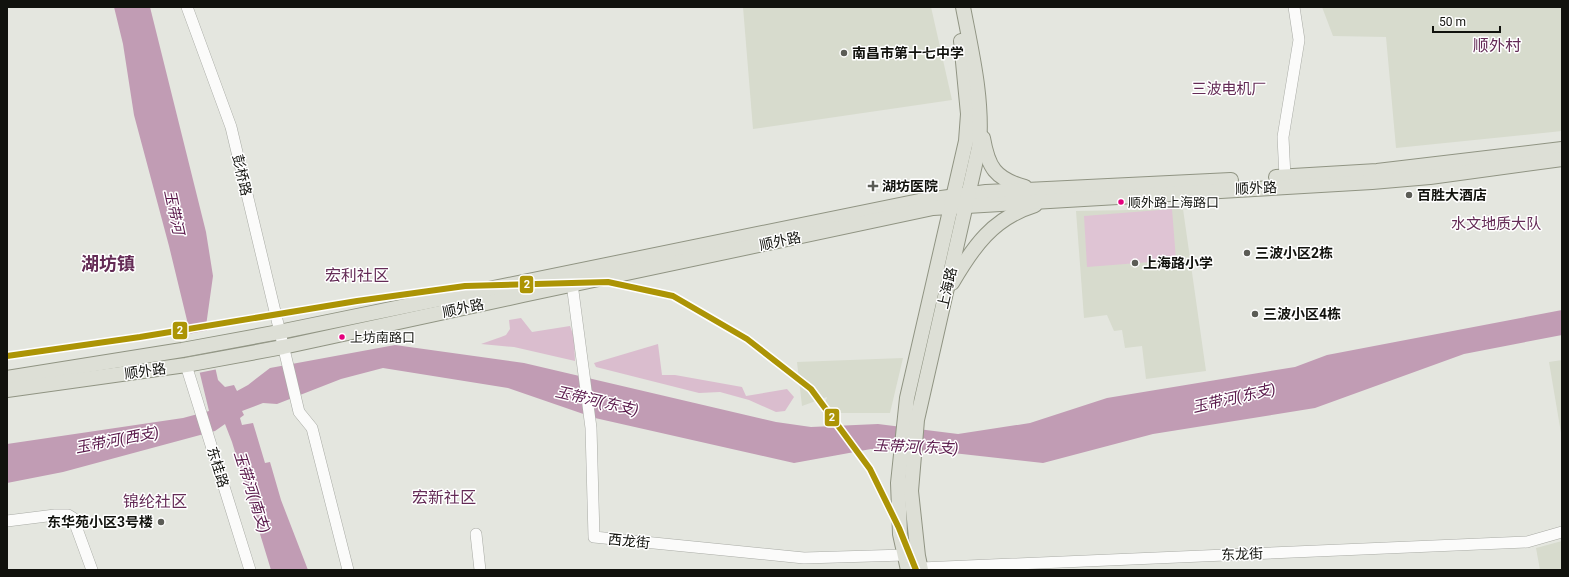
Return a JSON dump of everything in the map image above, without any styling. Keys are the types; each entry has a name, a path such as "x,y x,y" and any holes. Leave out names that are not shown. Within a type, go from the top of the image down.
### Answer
{"main road":[{"name":"上海路","path":"917,569 918,556 911,491 911,421 907,398 966,141 968,114 963,60 955,7"},
{"name":"上海路","path":"917,569 905,555 900,534 898,483 911,421 945,295 967,200 979,147 981,124 979,95 963,7"},
{"path":"981,124 988,161 996,173 1010,183 1035,190"},
{"name":"顺外路","path":"967,200 1035,190 1377,171 1562,149"},
{"name":"顺外路","path":"7,390 186,365 283,347 572,278 919,200 1052,200 1372,182 1430,177 1562,159"},
{"path":"945,295 968,257 988,231 1011,216 1030,207 1052,200"},
{"name":"顺外路","path":"7,378 182,350 572,278"}],"street":[{"name":"彭桥路","path":"187,7 231,127 279,332 300,412 312,428 348,570"},
{"path":"1285,177 1282,137 1299,40 1294,7"},
{"name":"西龙街","path":"572,278 591,428 594,537 804,558 905,555"},
{"name":"东桂路","path":"186,365 250,570"},
{"path":"7,521 68,514 73,518 92,570"},
{"name":"东龙街","path":"917,569 1527,542 1562,532"},
{"path":"476,534 480,570"}],"shaded area":[{"name":"南昌市第十七中学","path":"743,7 931,7 952,100 753,129"},
{"path":"1322,7 1562,7 1562,131 1396,148 1386,37 1333,36"},
{"path":"1172,209 1176,260 1087,267 1084,216"},
{"name":"上海路小学","path":"1183,209 1206,371 1146,379 1142,346 1125,348 1122,330 1114,331 1107,315 1084,318 1076,211"},
{"path":"521,318 532,332 570,326 574,337 575,361 514,347 481,344 506,335 510,329 509,320"},
{"path":"658,344 662,375 675,375 742,387 746,396 787,389 794,397 785,411 776,412 749,400 720,392 699,393 596,367 594,363"},
{"path":"903,358 890,413 822,413 827,397 802,406 797,362"},
{"path":"1562,360 1562,439 1549,362"},
{"path":"1562,541 1562,570 1540,570 1536,548"}],"water":[{"path":"114,7 150,7 206,232 213,276 206,326 218,380 225,387 234,385 237,391 248,385 270,368 395,345 524,363 776,422 811,427 878,424 958,434 1030,423 1107,398 1295,367 1327,355 1562,310 1562,335 1464,354 1315,408 1153,434 1043,463 935,451 871,449 794,463 595,418 508,388 383,368 341,379 277,404 263,403 242,411 244,415 240,418 242,425 253,423 265,463 270,462 281,500 308,570 271,570 232,442 225,424 215,431 63,472 7,483 7,444 183,418 209,411 169,246 134,115 123,44"}],"pier":[{"path":"209,330 218,369 198,373 188,334"}],"transit line":[{"name":"2","path":"7,356 140,337 357,301 465,286 608,282 673,296 747,339 811,389 870,469 899,528 916,570"}],"place":[{"name":"南昌市第十七中学","path":"844,53"},
{"name":"湖坊医院","path":"873,186"},
{"name":"百胜大酒店","path":"1409,195"},
{"name":"顺外路上海路口","path":"1121,202"},
{"name":"三波小区2栋","path":"1247,253"},
{"name":"上海路小学","path":"1135,263"},
{"name":"三波小区4栋","path":"1255,314"},
{"name":"上坊南路口","path":"342,337"},
{"name":"东华苑小区3号楼","path":"161,522"}],"district":[{"name":"顺外村","path":"1497,45"},
{"name":"三波电机厂","path":"1229,89"},
{"name":"水文地质大队","path":"1496,224"},
{"name":"湖坊镇","path":"108,264"},
{"name":"宏利社区","path":"357,275"},
{"name":"宏新社区","path":"444,497"},
{"name":"锦纶社区","path":"155,501"}],"water label":[{"name":"玉带河","path":"174,212"},
{"name":"玉带河(东支)","path":"1234,398"},
{"name":"玉带河(东支)","path":"597,401"},
{"name":"玉带河(西支)","path":"117,440"},
{"name":"玉带河(东支)","path":"916,447"},
{"name":"玉带河(南支)","path":"252,492"}]}
